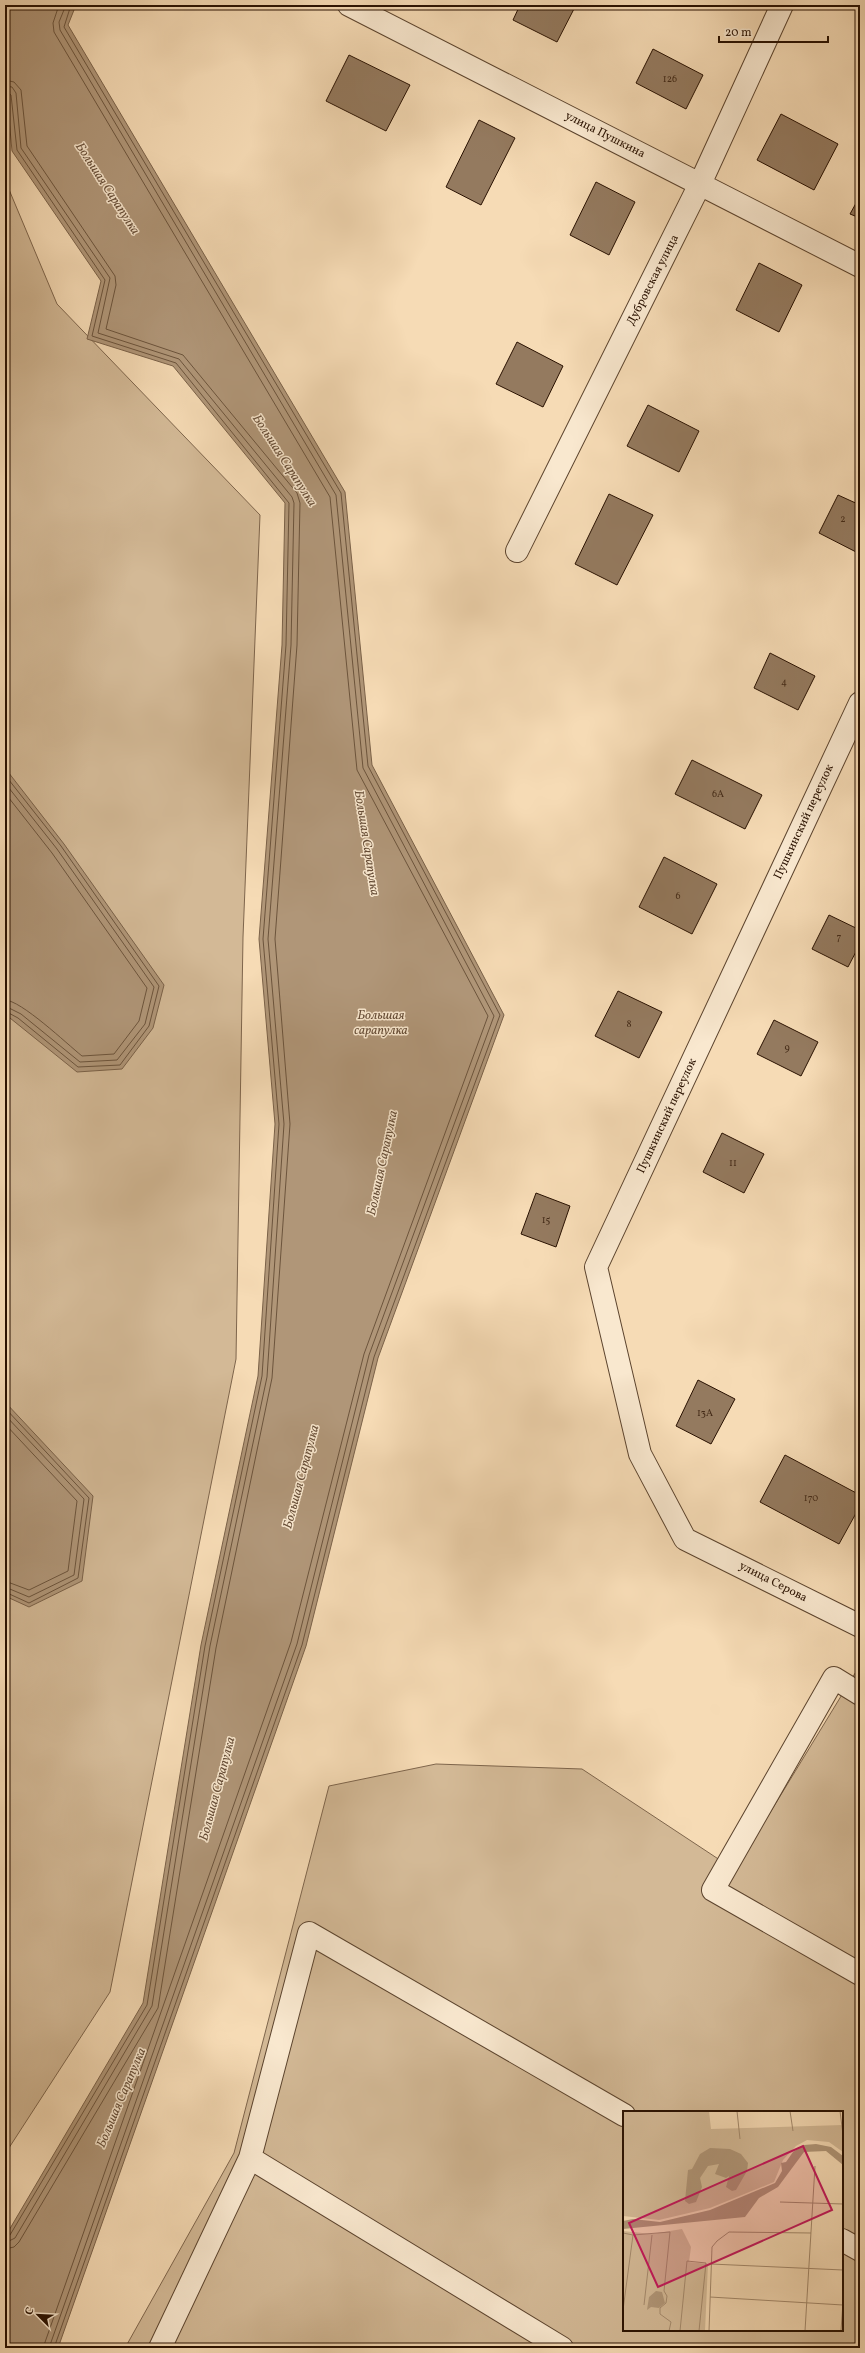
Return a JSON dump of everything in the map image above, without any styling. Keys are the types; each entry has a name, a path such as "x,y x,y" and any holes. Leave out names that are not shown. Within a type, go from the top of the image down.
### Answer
{"street":[{"name":"улица Пушкина","path":"349,5 860,266"},
{"name":"Дубровская улица","path":"517,551 700,184 782,5"},
{"name":"Пушкинский переулок","path":"685,1539 640,1454 596,1267 860,703"},
{"name":"улица Серова","path":"685,1539 860,1626"},
{"path":"860,1694 834,1678 713,1890 860,1974"},
{"path":"160,2348 250,2158 308,1933 623,2114"},
{"path":"250,2158 562,2348"},
{"path":"843,2241 860,2250"}],"shaded area":[{"path":"5,180 57,304 260,515 243,937 236,1359 110,1992 5,2154"},
{"path":"857,1670 860,1672 860,2348 125,2348 234,2153 329,1786 436,1764 582,1769 735,1870"}],"water":[{"name":"Большая сарапулка","path":"5,5 76,5 68,25 345,492 372,765 504,1015 378,1358 306,1646 58,2348 5,2348 5,2237 143,2003 201,1645 258,1376 275,1124 259,939 282,645 285,503 173,366 87,339 101,281 12,151 5,75"},
{"path":"5,768 64,844 164,985 153,1028 122,1069 77,1072 5,1014"},
{"path":"5,1402 93,1496 82,1581 29,1607 5,1596"}],"building":[{"path":"520,5 576,5 557,42 513,20"},
{"path":"653,49 703,75 686,109 636,83"},
{"path":"349,55 410,85 386,131 326,101"},
{"path":"781,114 838,144 814,190 757,160"},
{"path":"479,120 515,138 481,205 446,187"},
{"path":"596,182 635,202 609,255 570,235"},
{"path":"860,196 860,218 850,214"},
{"path":"759,263 802,285 779,332 736,310"},
{"path":"517,342 563,366 543,407 496,384"},
{"path":"648,405 699,431 679,472 627,446"},
{"path":"609,494 653,515 617,585 575,564"},
{"path":"838,495 860,505 860,554 819,533"},
{"path":"770,653 815,676 798,710 754,688"},
{"path":"692,760 762,795 745,829 675,794"},
{"path":"860,830 860,842 856,839"},
{"path":"664,857 717,884 692,934 639,907"},
{"path":"829,915 860,930 860,944 848,967 812,949"},
{"path":"618,991 662,1012 639,1058 595,1036"},
{"path":"774,1020 818,1042 801,1076 757,1054"},
{"path":"722,1133 764,1154 744,1193 703,1172"},
{"path":"536,1193 570,1206 556,1247 521,1234"},
{"path":"698,1380 735,1399 711,1444 676,1426"},
{"path":"785,1455 860,1495 860,1506 839,1544 760,1502"}],"water label":[{"name":"Большая Сарапулка","path":"107,189"},
{"name":"Большая Сарапулка","path":"284,461"},
{"name":"Большая Сарапулка","path":"366,843"},
{"name":"Большая Сарапулка","path":"383,1163"},
{"name":"Большая Сарапулка","path":"302,1477"},
{"name":"Большая Сарапулка","path":"218,1789"},
{"name":"Большая Сарапулка","path":"122,2098"}]}
